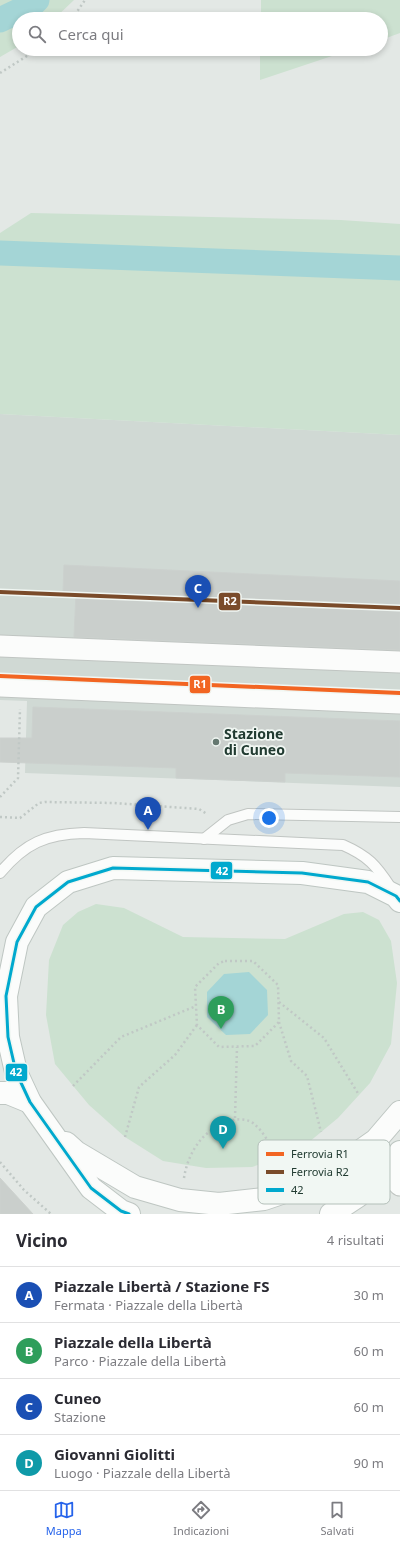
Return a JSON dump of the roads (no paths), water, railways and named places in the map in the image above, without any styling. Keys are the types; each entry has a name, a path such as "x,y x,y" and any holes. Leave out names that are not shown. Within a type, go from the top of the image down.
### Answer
{"main road":[{"path":"0,972 36,907 68,882 113,868 302,873 368,882 398,899"},
{"path":"17,942 6,996 8,1037 16,1072 30,1102 91,1188 121,1211 129,1214"},
{"path":"3,1090 30,1102"},
{"path":"376,1140 400,1112"},
{"path":"43,1121 76,1152 135,1187 180,1200 219,1204 258,1200"},
{"path":"393,1178 400,1152"},
{"path":"331,1214 346,1204"}],"street":[{"path":"0,646 400,662"},
{"path":"0,686 400,703"}],"lane":[{"path":"204,838 228,820 248,814 400,817"},
{"path":"0,873 15,856 32,843 61,834 204,838 343,845 361,852 377,867 398,899"}],"water":[{"path":"249,972 267,990 268,1015 250,1034 226,1035 207,1017 207,992 224,974"}],"waterway":[{"path":"16,12 33,4 37,0"},
{"path":"0,20 12,14"},
{"path":"0,253 400,268"}],"rail line":[{"name":"R2","path":"0,592 400,608"},
{"name":"R1","path":"0,676 400,693"}],"place":[{"name":"Cuneo","path":"198,608"},
{"name":"Stazione di Cuneo","path":"216,742"},
{"name":"Piazzale Libertà / Stazione FS","path":"148,830"},
{"name":"Piazzale della Libertà","path":"221,1029"},
{"name":"Giovanni Giolitti","path":"223,1149"}]}
